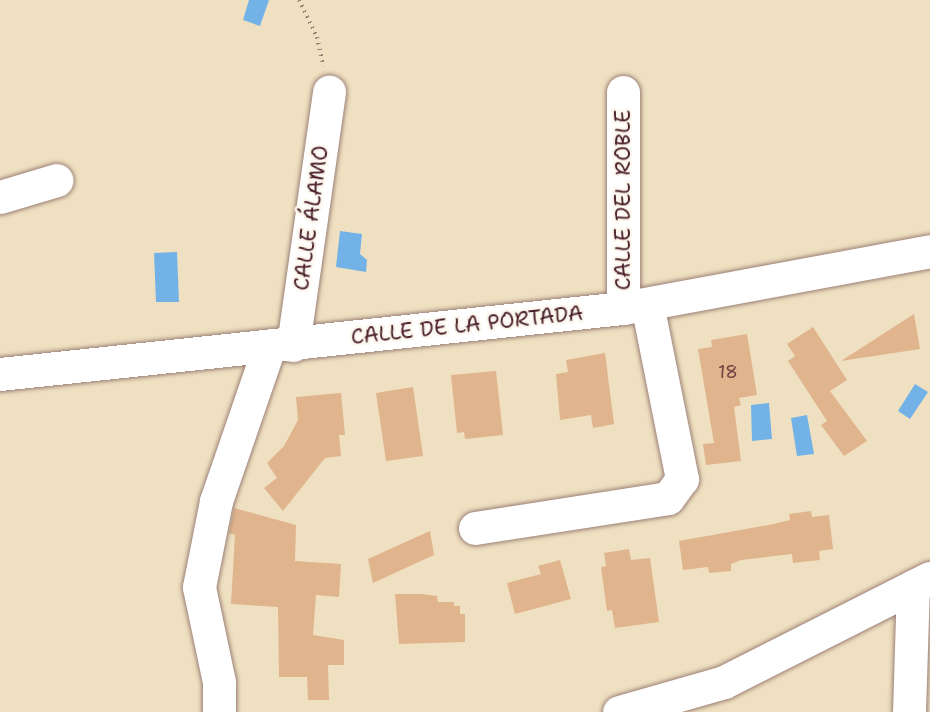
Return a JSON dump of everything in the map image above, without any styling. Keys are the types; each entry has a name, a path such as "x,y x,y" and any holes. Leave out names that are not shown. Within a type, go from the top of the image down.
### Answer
{"street":[{"name":"CALLE ÁLAMO","path":"219,712 219,682 199,587 216,501 281,346 329,92"},
{"name":"CALLE DEL ROBLE","path":"476,528 668,498 682,479 635,306 623,92"},
{"path":"0,197 57,180"},
{"name":"CALLE DE LA PORTADA","path":"0,374 281,346 635,306 930,251"},
{"path":"620,712 723,682 921,582"},
{"path":"909,712 921,582"}],"path":[{"path":"299,0 317,38 329,92"}],"water":[{"path":"249,0 269,0 260,26 243,20"},
{"path":"340,231 362,234 360,254 367,260 366,272 336,267"},
{"path":"177,252 179,302 156,302 154,253"},
{"path":"915,384 928,392 910,419 898,411"},
{"path":"769,403 772,439 752,441 751,405"},
{"path":"807,415 814,454 797,456 791,418"}],"building":[{"path":"914,314 920,349 841,361"},
{"path":"813,327 847,380 830,391 867,441 844,456 821,425 827,421 788,361 795,356 787,344"},
{"path":"747,334 757,395 739,398 741,405 734,407 741,461 706,465 703,444 714,443 698,349 712,347 711,340"},
{"path":"605,353 614,424 593,428 591,415 560,420 556,374 568,372 566,360"},
{"path":"496,371 503,435 465,439 464,432 457,433 451,375"},
{"path":"413,387 423,456 386,461 376,393"},
{"path":"341,393 345,435 339,435 341,456 325,458 283,511 264,488 277,478 267,463 284,446 298,420 296,397"},
{"path":"234,508 296,525 295,561 341,564 339,597 316,595 313,635 344,640 344,665 328,665 329,700 308,700 307,677 279,677 278,607 231,604 235,535 229,533"},
{"path":"811,511 812,517 829,515 833,549 819,551 820,560 793,563 792,554 741,560 731,564 731,571 709,573 708,567 683,570 679,541 774,524 790,520 789,514"},
{"path":"430,531 434,555 373,583 368,559"},
{"path":"629,549 631,560 650,558 659,622 615,628 612,610 607,611 601,567 606,566 604,553"},
{"path":"560,560 571,599 515,614 507,583 541,574 538,566"},
{"path":"395,594 437,596 438,602 454,602 454,606 460,606 460,614 465,614 465,642 399,644"}]}
